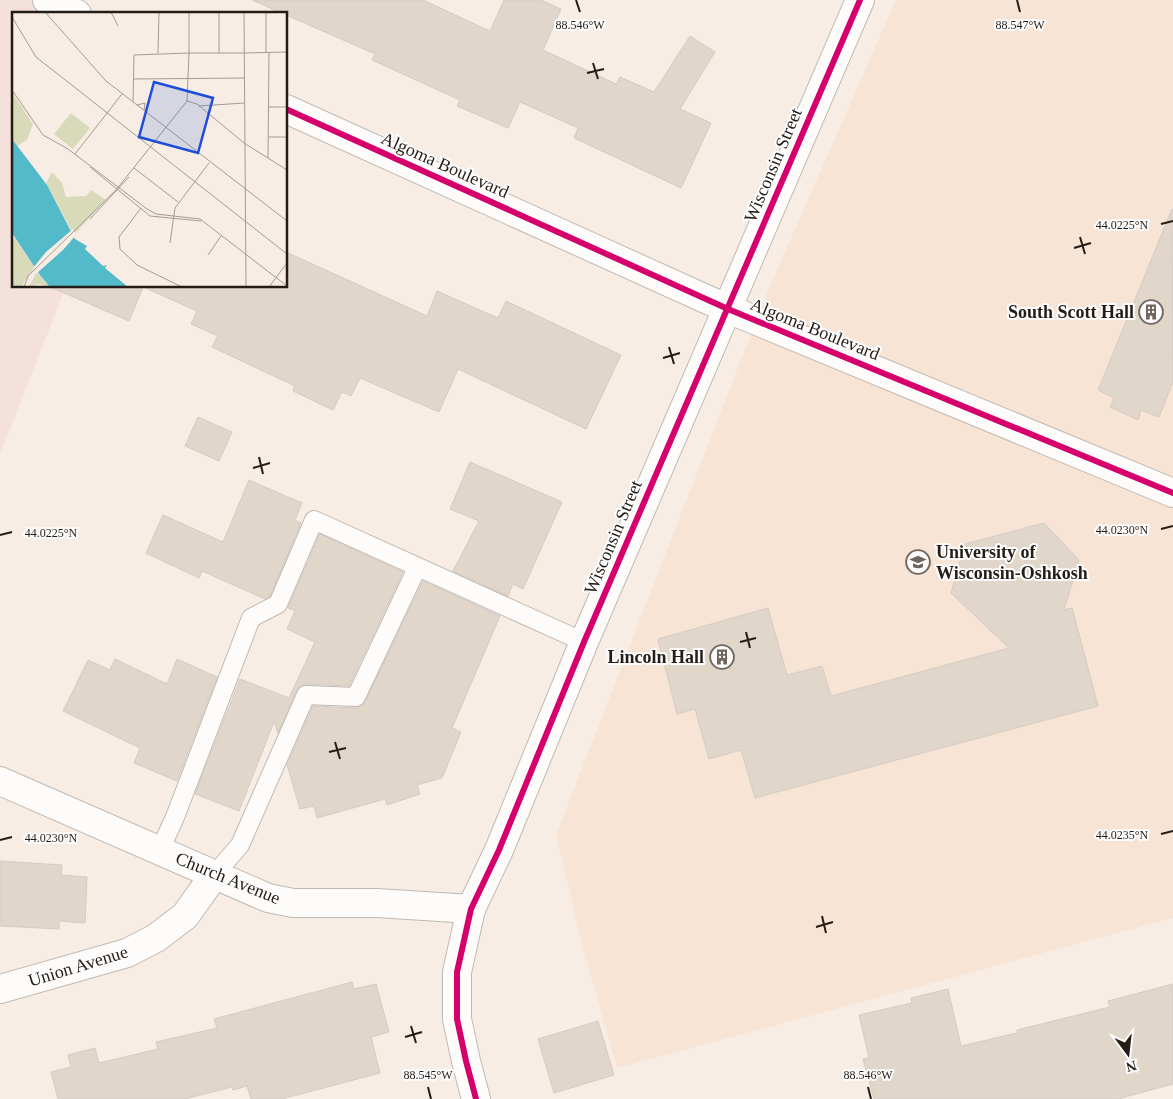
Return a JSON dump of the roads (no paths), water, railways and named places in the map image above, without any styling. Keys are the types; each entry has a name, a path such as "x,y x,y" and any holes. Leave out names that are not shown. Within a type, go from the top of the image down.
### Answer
{"main road":[{"path":"47,0 73,12"},
{"name":"Wisconsin Street","path":"476,1099 457,1019 457,972 471,909 502,841 584,642 860,0"},
{"name":"Algoma Boulevard","path":"288,110 728,309 1173,493"},
{"name":"Church Avenue","path":"0,781 268,898 293,903 377,904 471,909"},
{"name":"Union Avenue","path":"0,989 127,954 156,938 185,916 215,874"}],"lane":[{"path":"160,850 175,817 251,618 278,604 314,520 584,642"},
{"path":"215,874 240,845 306,695 356,697 417,568"}],"place":[{"name":"South Scott Hall","path":"1151,312"},
{"name":"University of Wisconsin-Oshkosh","path":"918,562"},
{"name":"Lincoln Hall","path":"722,657"}]}
